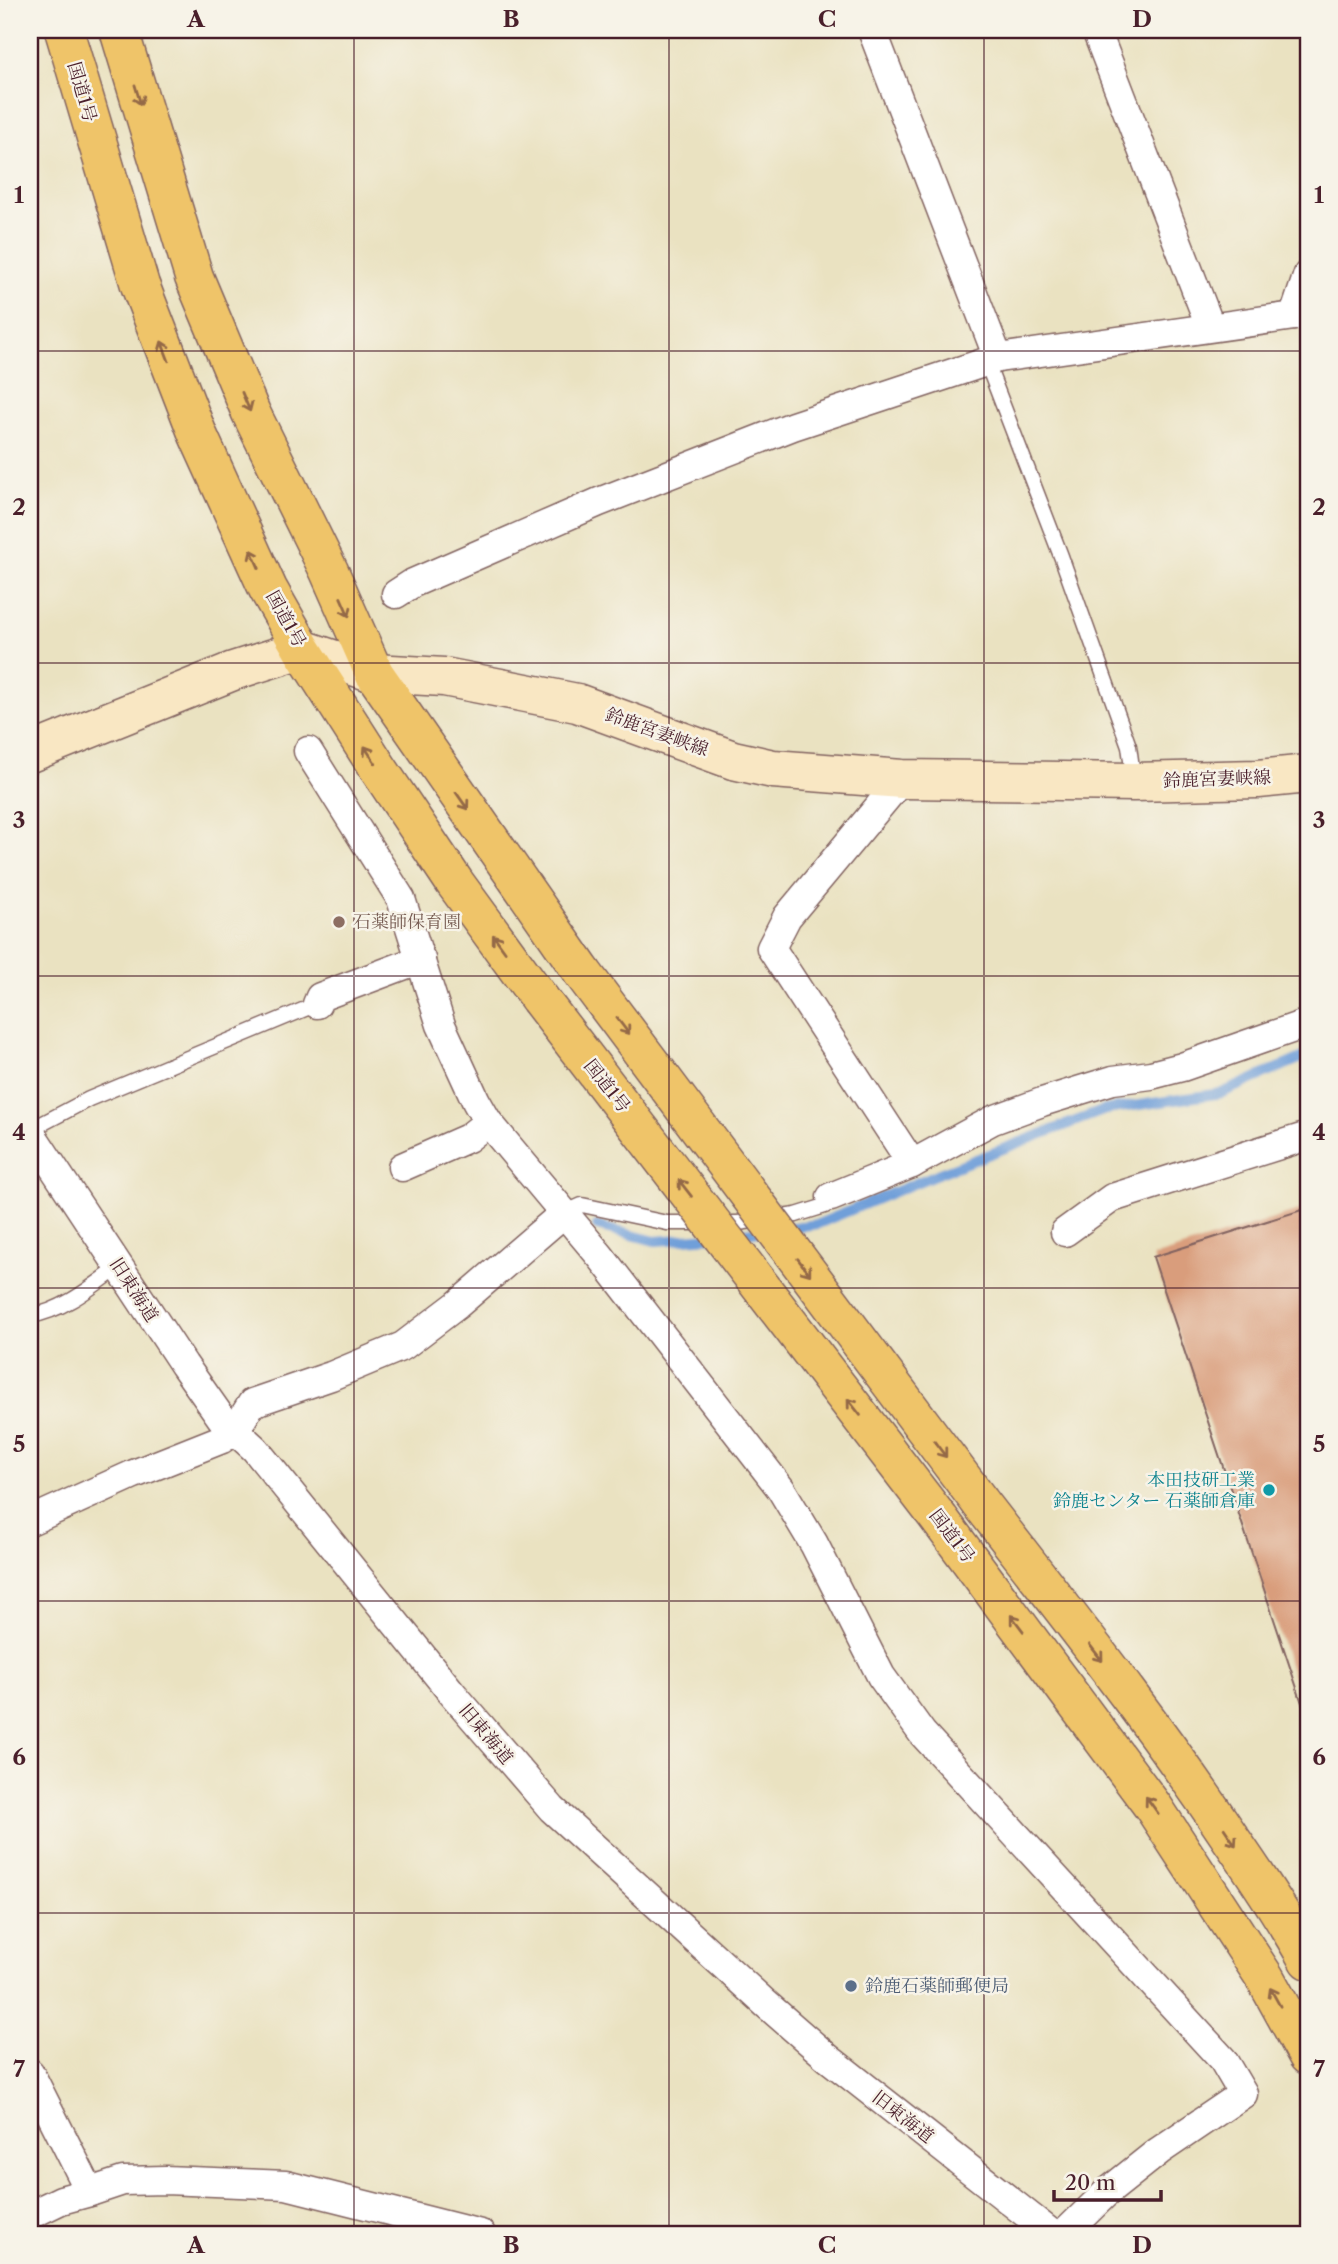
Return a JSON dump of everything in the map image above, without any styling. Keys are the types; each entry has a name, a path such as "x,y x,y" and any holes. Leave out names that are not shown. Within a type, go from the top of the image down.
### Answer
{"highway":[{"name":"国道1号","path":"64,30 139,285 198,435 268,589 302,649 455,883 940,1520 1154,1808 1258,1968 1308,2056"},
{"path":"119,30 194,277 251,413 329,571 374,673 582,972 980,1502 1139,1707 1261,1884 1308,1960"}],"main road":[{"name":"鈴鹿宮妻峡線","path":"302,649 374,673 444,677 577,703 733,760 773,769 902,779 1134,782 1258,779 1308,774"},
{"path":"30,752 233,671 302,649"}],"street":[{"path":"872,30 992,359"},
{"path":"1096,30 1210,326"},
{"path":"396,594 414,583 599,502 793,426 992,359 1301,315 1308,274"},
{"path":"308,751 401,899 441,1026 475,1101 488,1122 601,1257 781,1489 814,1544 881,1676 922,1733 1223,2060 1243,2094 1160,2151 1105,2194 1064,2234"},
{"path":"902,779 787,916 771,948 912,1164"},
{"path":"317,1004 320,997 421,960"},
{"path":"831,1197 912,1164 993,1120 1042,1102 1113,1080 1151,1075 1182,1067 1308,1023"},
{"path":"402,1167 468,1138 488,1122"},
{"name":"旧東海道","path":"31,1135 222,1419 255,1449 452,1693 552,1809 745,1986 828,2058 1052,2234"},
{"path":"1065,1232 1112,1198 1308,1136"},
{"path":"30,1521 134,1474 222,1439 236,1429 253,1403 331,1376 403,1346 457,1305 564,1213"},
{"path":"30,2073 90,2192"},
{"path":"30,2215 61,2200 123,2181 286,2185 481,2234"}],"lane":[{"path":"992,359 1129,746 1134,782"},
{"path":"31,1135 101,1094 317,1004"},
{"path":"564,1213 582,1205 667,1223 738,1223 796,1215 824,1206 831,1197"},
{"path":"30,1316 40,1314 86,1291 119,1267"}],"building":[{"name":"本田技研工業 鈴鹿センター 石薬師倉庫","path":"1308,1208 1308,1721 1153,1257"}],"waterway":[{"path":"786,1228 818,1224 937,1174 1105,1110 1222,1093 1308,1055"},
{"path":"597,1226 655,1241 711,1237"},
{"path":"731,1235 767,1230"}],"place":[{"name":"石薬師保育園","path":"339,922"},
{"name":"本田技研工業 鈴鹿センター 石薬師倉庫","path":"1269,1490"},
{"name":"鈴鹿石薬師郵便局","path":"851,1986"}]}
